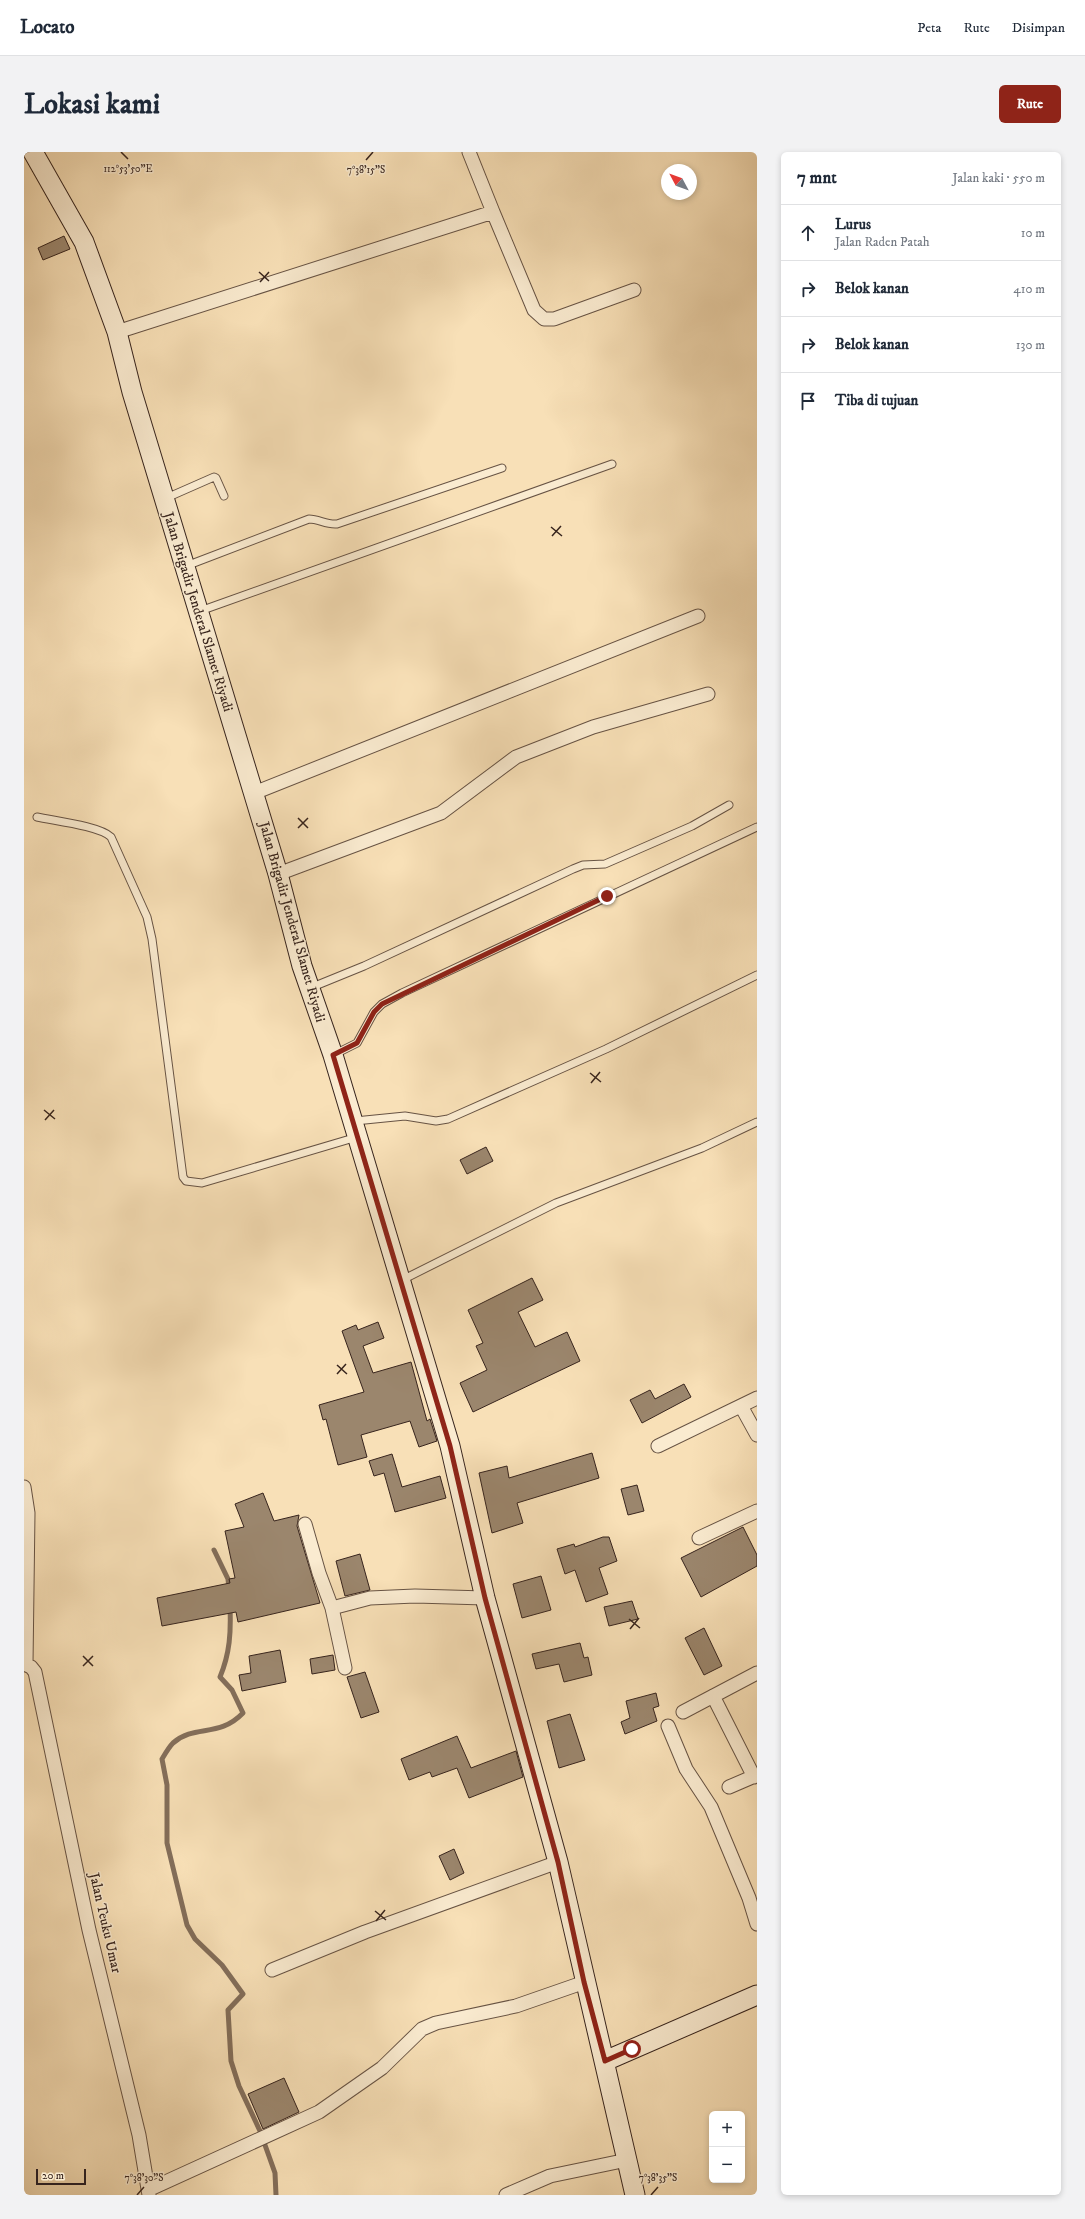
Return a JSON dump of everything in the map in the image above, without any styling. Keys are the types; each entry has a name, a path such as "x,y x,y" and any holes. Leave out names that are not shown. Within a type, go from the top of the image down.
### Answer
{"main road":[{"name":"Jalan Brigadir Jenderal Slamet Riyadi","path":"33,152 84,242 117,332 132,392 184,567 200,611 278,874 310,988 333,1055 402,1280 450,1446 485,1598 558,1862 584,1982 605,2061 635,2195"},
{"path":"605,2061 757,1995"}],"street":[{"path":"469,152 534,310 544,318 554,319 634,290"},
{"path":"117,332 493,212"},
{"path":"254,793 698,616"},
{"path":"278,874 441,813 468,795 500,768 523,754 593,728 708,694"},
{"path":"658,1446 757,1398"},
{"path":"741,1406 757,1435"},
{"path":"24,1487 28,1513 25,1664"},
{"path":"699,1538 757,1510"},
{"path":"305,1524 319,1573 332,1608 345,1668"},
{"path":"332,1608 370,1598 415,1596 485,1598"},
{"name":"Jalan Teuku Umar","path":"25,1664 35,1672 89,1930 139,2135 148,2193"},
{"path":"683,1712 757,1673"},
{"path":"713,1696 755,1776 729,1787"},
{"path":"668,1726 686,1769 711,1807 750,1898 757,1924"},
{"path":"272,1970 365,1932 558,1862"},
{"path":"148,2193 319,2112 349,2093 382,2068 422,2029 436,2023 516,2006 584,1982"},
{"path":"506,2195 550,2176 627,2160"}],"lane":[{"path":"200,611 612,464"},
{"path":"184,567 309,519 318,520 326,524 337,524 502,468"},
{"path":"164,499 214,477 216,478 224,496"},
{"path":"310,988 364,966 572,869 583,866 605,864 692,826 729,805"},
{"path":"37,818 107,833 111,837 146,917 152,939 183,1177 186,1182 202,1183 355,1129 405,1116 436,1121 448,1119 606,1049 757,975"},
{"path":"333,1055 357,1043 374,1012 382,1004 402,992 757,827"},
{"path":"402,1280 556,1203 702,1148 757,1122"}],"building":[{"path":"64,236 70,249 43,260 38,248"},
{"path":"486,1147 493,1161 467,1174 460,1160"},
{"path":"532,1278 543,1300 518,1312 535,1347 567,1332 580,1361 473,1412 460,1383 487,1370 476,1346 483,1343 468,1310"},
{"path":"378,1322 384,1338 363,1346 373,1373 411,1362 427,1421 430,1419 437,1441 419,1447 410,1421 361,1435 367,1457 338,1465 326,1419 323,1420 319,1405 364,1392 342,1331 356,1325 358,1330"},
{"path":"684,1384 691,1397 642,1423 630,1400 650,1390 655,1399"},
{"path":"592,1453 599,1478 517,1503 523,1523 492,1533 479,1473 507,1466 509,1478"},
{"path":"392,1454 402,1487 440,1476 446,1498 395,1512 384,1473 374,1476 369,1461"},
{"path":"637,1485 644,1511 628,1515 621,1489"},
{"path":"263,1493 274,1521 299,1515 297,1526 320,1603 238,1622 236,1612 162,1626 157,1598 230,1583 229,1579 235,1578 225,1531 244,1527 235,1504"},
{"path":"743,1527 757,1555 757,1566 701,1597 681,1558"},
{"path":"603,1537 609,1537 617,1561 599,1568 608,1594 586,1602 575,1570 565,1574 557,1549 574,1544 575,1547"},
{"path":"360,1554 370,1590 345,1596 336,1561"},
{"path":"541,1576 551,1610 522,1618 513,1584"},
{"path":"632,1601 638,1619 609,1626 604,1607"},
{"path":"704,1628 722,1666 704,1675 685,1638"},
{"path":"580,1643 584,1658 588,1657 592,1675 564,1682 559,1664 536,1669 532,1654"},
{"path":"280,1650 286,1682 242,1691 239,1675 251,1673 249,1656"},
{"path":"333,1655 335,1670 312,1674 310,1659"},
{"path":"365,1672 379,1712 361,1718 347,1677"},
{"path":"656,1693 659,1706 653,1708 657,1721 625,1734 621,1722 630,1718 626,1701"},
{"path":"570,1714 585,1760 559,1768 547,1721"},
{"path":"457,1736 471,1768 516,1751 523,1777 469,1798 457,1768 432,1777 430,1772 409,1780 401,1759"},
{"path":"454,1849 464,1873 450,1880 439,1856"},
{"path":"284,2078 299,2112 263,2129 248,2094"}],"waterway":[{"path":"214,1550 228,1579 229,1589"},
{"path":"230,1607 229,1642 226,1659 220,1677 232,1690 243,1713 234,1721 225,1726 181,1737 173,1743 162,1759 167,1785 167,1843 187,1925 195,1939 222,1965 243,1994 228,2010 231,2061 239,2086 260,2131 275,2173 276,2195"}],"route":[{"path":"607,896 402,992 382,1004 374,1012 357,1043 333,1055 402,1280 450,1446 485,1598 558,1862 584,1982 605,2061 632,2049"}]}
